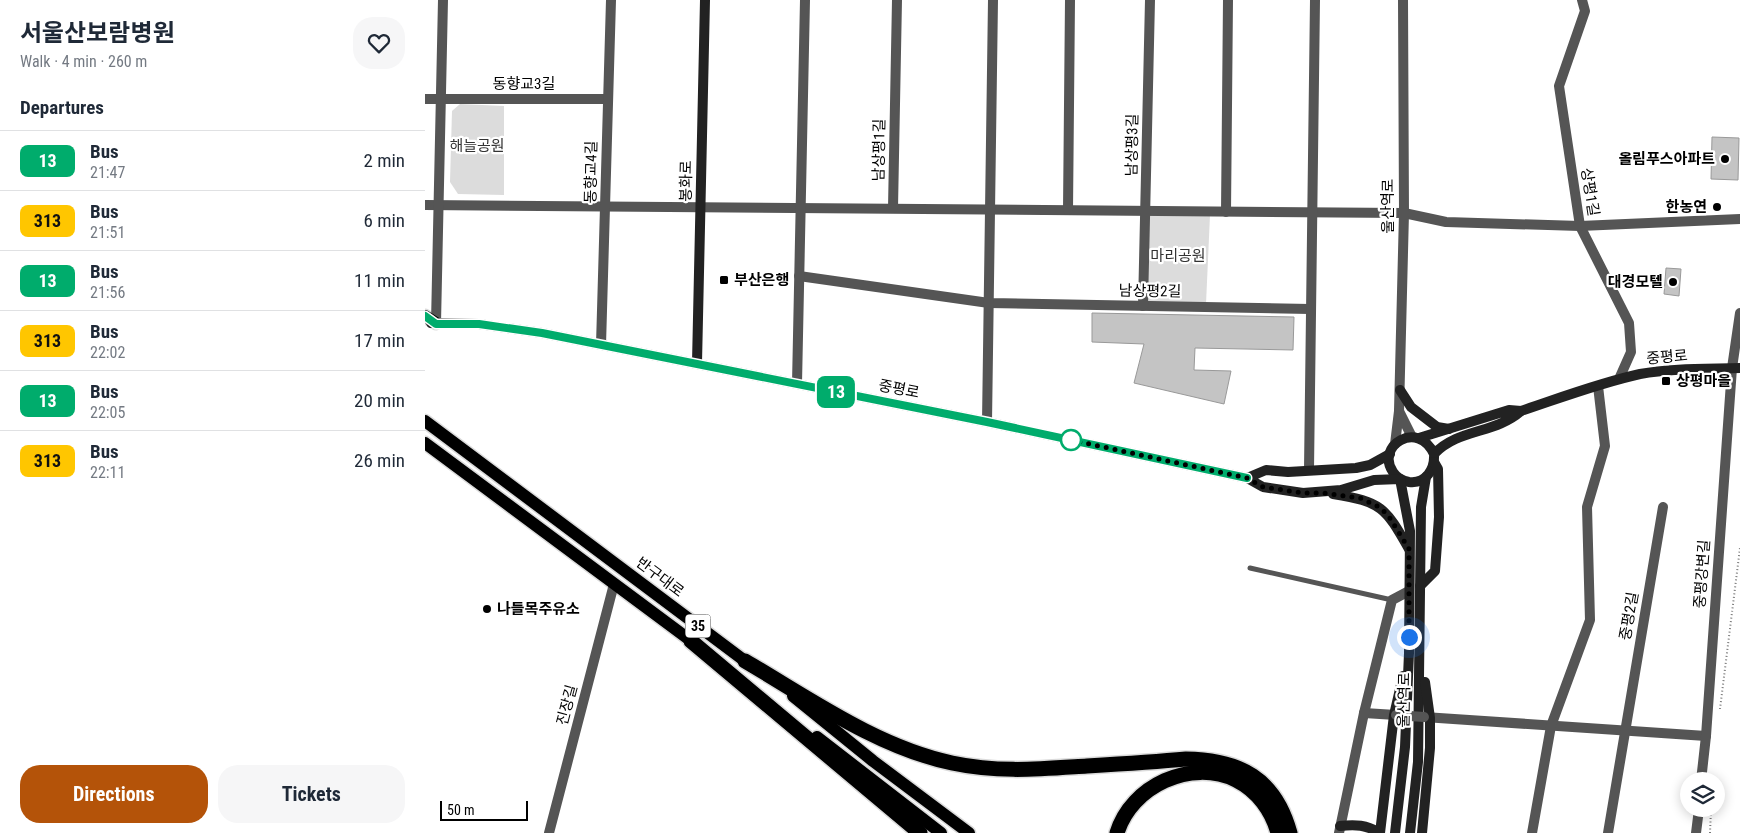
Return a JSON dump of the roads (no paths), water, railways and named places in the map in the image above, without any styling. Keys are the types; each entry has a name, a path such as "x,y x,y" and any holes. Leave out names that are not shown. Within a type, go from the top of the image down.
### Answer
{"highway":[{"path":"691,641 920,833"},
{"path":"745,661 836,715 867,731 907,749 950,762 1010,770 1186,759 1208,760 1233,765 1257,778 1269,790 1280,805 1290,833"},
{"path":"1117,833 1123,817 1129,808 1151,788 1180,775 1206,773 1235,779 1252,790 1266,806 1278,833"}],"main road":[{"name":"봉화로","path":"697,363 705,0"},
{"path":"425,316 429,325"},
{"name":"중평로","path":"429,325 479,324 542,333 987,422 1247,478 1263,487 1303,493 1323,493"},
{"name":"중평로","path":"1521,411 1619,379 1641,374 1675,370 1736,368"},
{"path":"1400,390 1411,407 1437,427 1451,429"},
{"path":"1247,478 1266,470 1288,472 1337,470 1363,466 1381,460 1390,454 1395,444 1404,438 1415,438 1451,429 1509,410 1521,411"},
{"path":"1390,454 1391,468 1394,475 1407,482 1415,482 1426,477 1432,469 1434,458 1443,444 1511,420 1521,411"},
{"name":"반구대로","path":"425,421 798,700 873,761 969,833"},
{"path":"1415,438 1431,447 1438,468 1439,517 1435,571 1420,586"},
{"name":"35","path":"425,443 691,641 941,833"},
{"name":"울산역로","path":"1410,833 1418,762 1421,507 1426,477"},
{"path":"1323,493 1341,490 1374,480 1400,479"},
{"name":"울산역로","path":"1395,833 1405,747 1409,653 1409,523 1400,479"},
{"path":"1323,493 1360,498 1379,507 1395,524 1409,549"},
{"path":"1339,830 1355,824 1368,827 1380,833 1395,715 1409,653"},
{"path":"1420,654 1430,748 1422,833"}],"street":[{"path":"429,325 439,205 443,0"},
{"name":"동향교4길","path":"601,345 611,0"},
{"path":"797,384 805,0"},
{"name":"남상평1길","path":"893,208 897,0"},
{"path":"987,422 993,0"},
{"path":"1068,210 1070,0"},
{"name":"남상평3길","path":"1143,306 1150,0"},
{"path":"1226,212 1228,0"},
{"path":"1309,470 1315,0"},
{"name":"울산역로","path":"1395,444 1400,390 1404,213 1403,0"},
{"name":"상평1길","path":"1582,0 1585,11 1559,86 1580,226 1629,323 1631,352 1619,379"},
{"name":"동향교3길","path":"425,99 608,99"},
{"path":"425,205 1404,213 1446,222 1580,226 1740,219"},
{"path":"799,276 989,303"},
{"name":"남상평2길","path":"989,303 1310,309"},
{"name":"중평강변길","path":"1702,772 1740,313"},
{"path":"1533,833 1551,726 1590,620 1587,507 1605,446 1598,386"},
{"path":"1399,411 1415,438"},
{"name":"중평2길","path":"1608,833 1663,507"},
{"name":"진장길","path":"549,833 614,584"},
{"path":"1392,600 1409,591"},
{"name":"울산역로","path":"1339,830 1364,713 1392,600"},
{"path":"1364,713 1706,736"},
{"path":"1696,833 1698,817"}],"lane":[{"path":"1250,568 1392,600"}],"place":[{"name":"올림푸스아파트","path":"1725,159"},
{"name":"한농연","path":"1717,207"},
{"name":"부산은행","path":"724,280"},
{"name":"대경모텔","path":"1673,282"},
{"name":"상평마을","path":"1666,381"},
{"name":"나들목주유소","path":"487,609"}],"park label":[{"name":"해늘공원","path":"477,146"},
{"name":"마리공원","path":"1178,256"}]}
